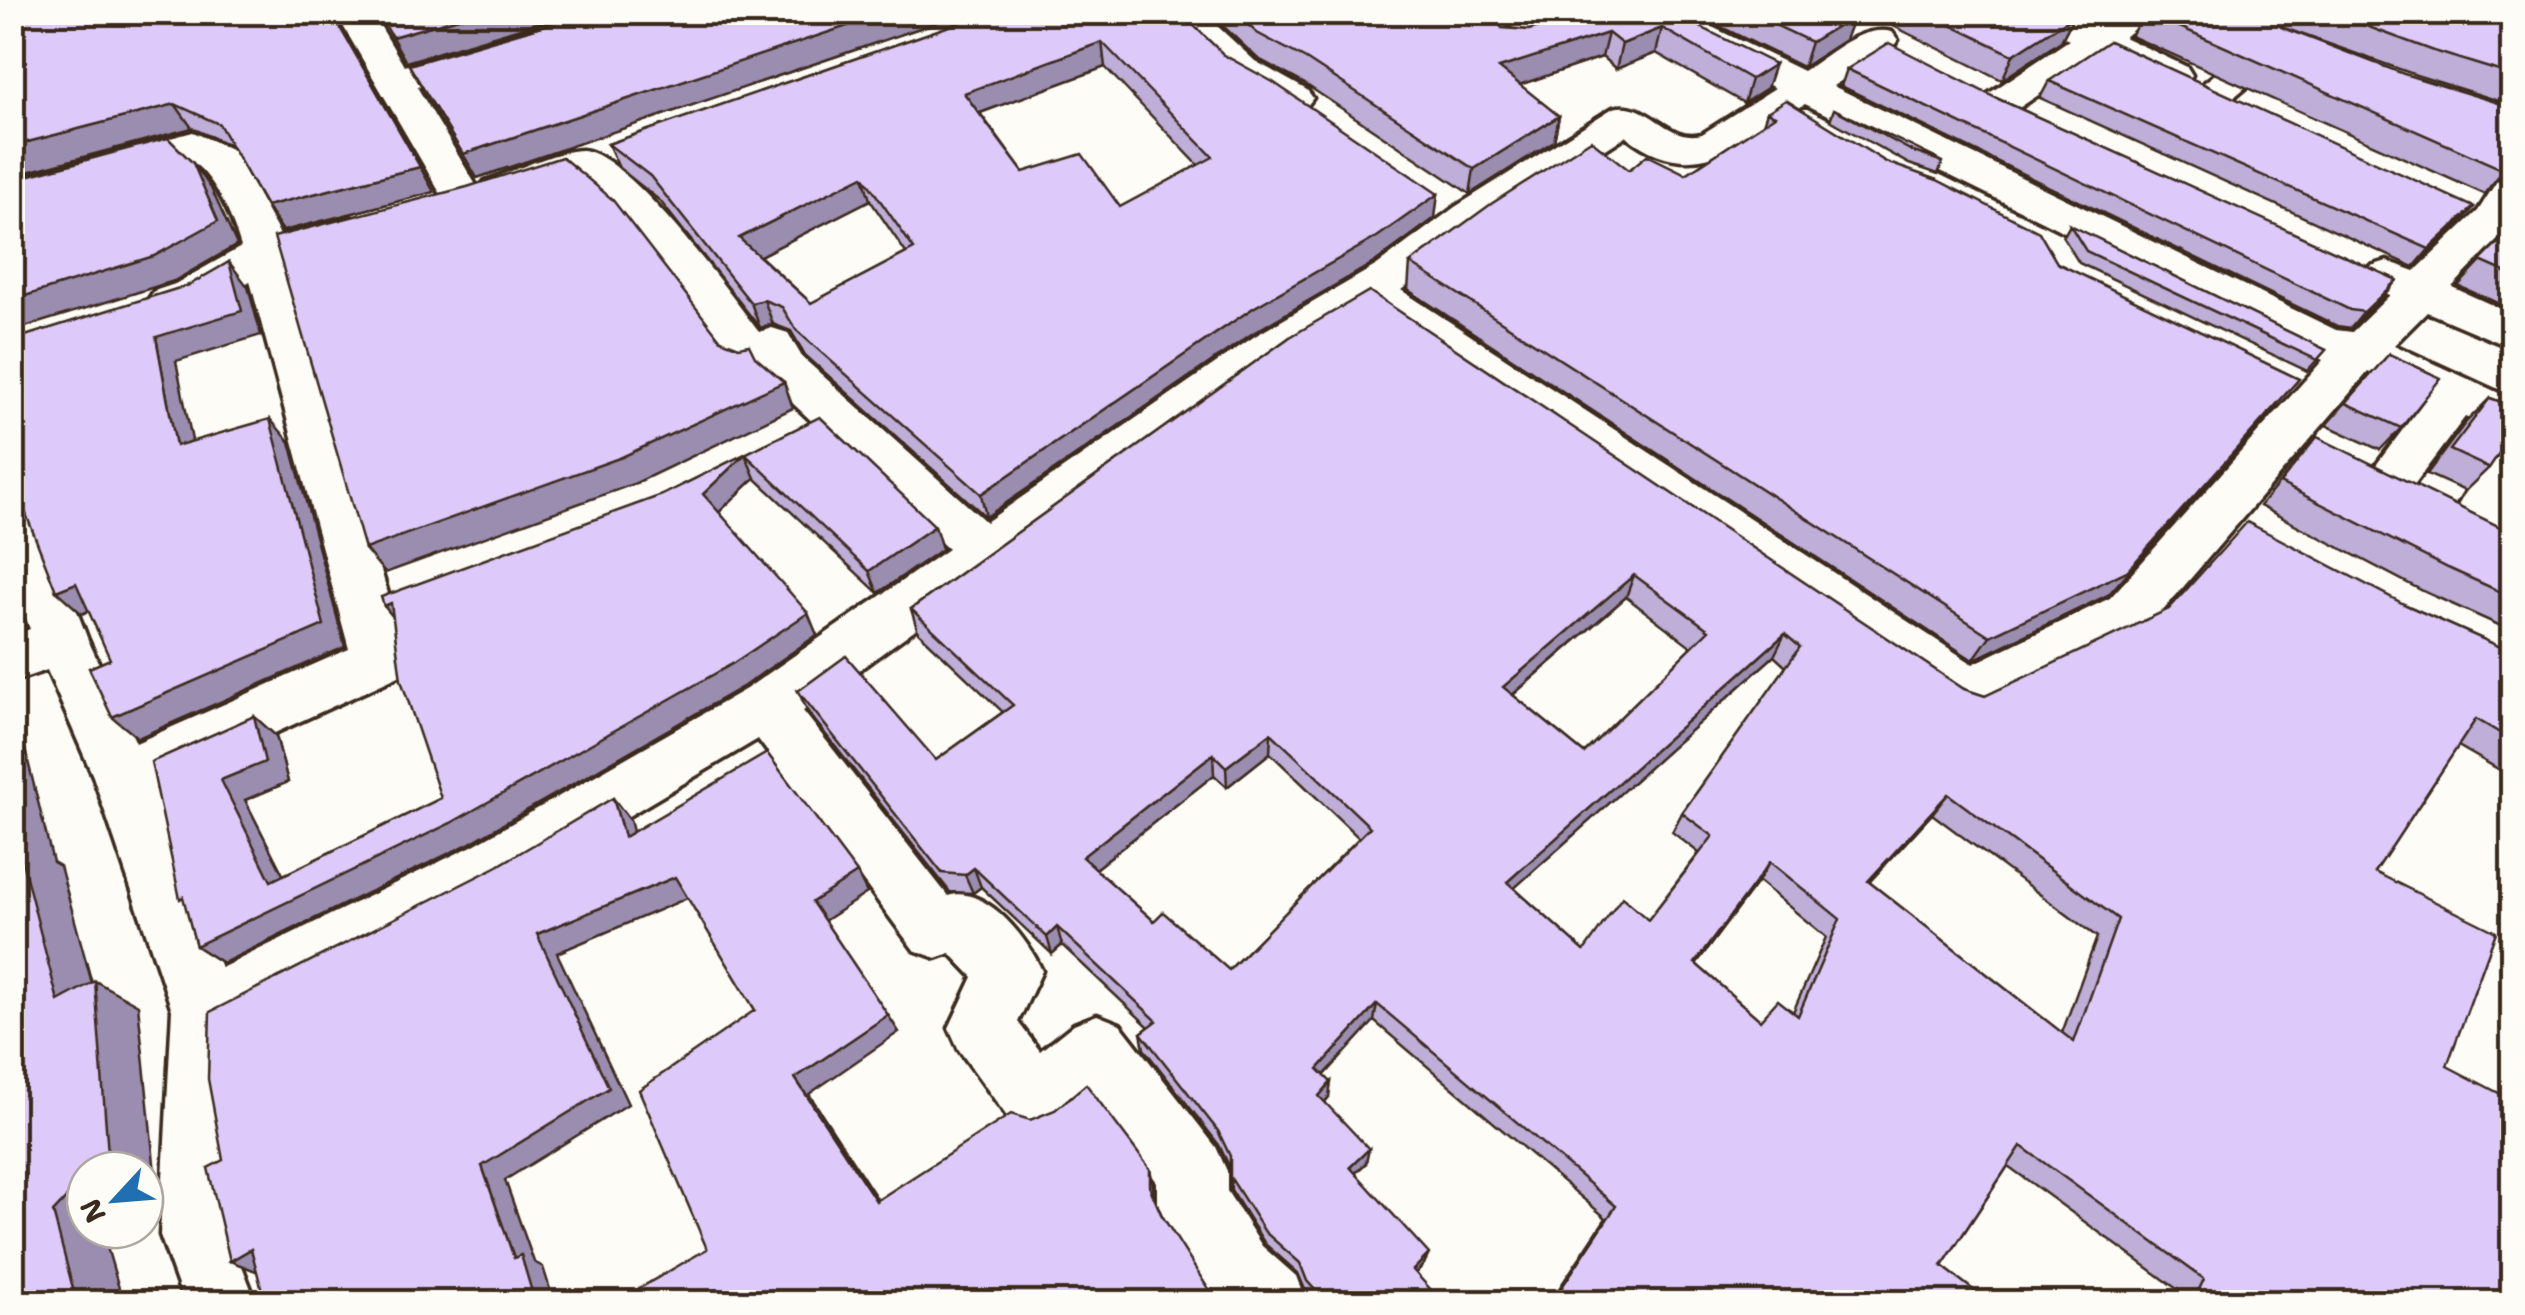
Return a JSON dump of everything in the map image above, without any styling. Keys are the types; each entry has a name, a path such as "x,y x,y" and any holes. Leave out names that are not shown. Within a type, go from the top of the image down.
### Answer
{"street":[{"path":"353,12 394,81 428,211"},
{"path":"394,81 631,12"},
{"path":"1180,12 1241,69 1319,117"},
{"path":"1651,12 1791,98 1892,176 1941,194 2004,205 2327,345 2360,350 2512,419"},
{"path":"2040,12 2230,102 2299,48 2318,12"},
{"path":"2001,101 2136,12"},
{"path":"204,1010 493,865 766,706 1271,347 1368,290 1455,208 1627,118 1669,149 1692,152 1716,144 1791,98 1896,49 1837,19"},
{"path":"12,194 193,144 218,158 256,224 262,254 383,600 380,660 122,776"},
{"path":"137,312 190,295 262,254 428,211 600,157 751,353 772,344 785,368 984,551"},
{"path":"2004,205 2045,159"},
{"path":"2004,205 2044,247"},
{"path":"1368,290 1970,691 2130,613 2220,513 2295,404 2360,350 2494,210"},
{"path":"2348,259 2512,332"},
{"path":"2361,467 2456,394"},
{"path":"2295,404 2361,467 2494,532 2512,468"},
{"path":"781,439 834,413"},
{"path":"12,507 37,650 122,776 204,1010 195,1234 220,1302"},
{"path":"2220,513 2270,539"},
{"path":"766,706 936,929 962,921 1010,971 982,1028 1035,1098 1097,1047 1192,1170 1192,1200 1237,1271 1270,1302"}],"building":[{"path":"12,12 331,12 420,167 266,206 219,124 175,104 12,146"},
{"path":"378,12 479,12 392,37"},
{"path":"590,12 889,12 463,154 409,65"},
{"path":"990,12 1180,12 1224,55 1273,82 1438,194 1377,237 1253,308 981,494 796,330 782,307 764,300 751,303 650,176 608,144","holes":["1102,42 1213,157 1120,207 1082,154 1023,172 964,93","863,176 914,249 811,303 739,238"]},
{"path":"1234,12 1498,12 1495,18 1502,28 1529,30 1574,12 1670,12 1775,64 1751,79 1662,28 1622,44 1608,33 1499,68 1559,116 1474,169 1306,59 1257,33"},
{"path":"1748,12 1847,12 1854,16 1811,42"},
{"path":"1924,12 2066,12 2074,16 2013,55"},
{"path":"2146,12 2277,12 2281,27 2404,74 2512,107 2512,159 2504,170"},
{"path":"2328,12 2512,12 2512,75 2434,51"},
{"path":"2109,41 2474,207 2429,249 2049,81"},
{"path":"1889,43 1994,97 2397,280 2364,312 2350,310 1847,69"},
{"path":"1786,100 1886,162 1937,180 2039,232 2057,263 2299,379 2127,571 1990,636 1410,263 1491,204 1591,140 1629,170 1647,155 1686,174 1775,116 1767,112"},
{"path":"1834,109 1943,162 1914,152"},
{"path":"168,138 193,163 218,221 154,256 12,300 12,180"},
{"path":"562,157 612,199 721,340 739,347 749,345 755,357 784,382 622,457 365,549 274,237 467,187"},
{"path":"2070,225 2326,350 2317,360 2086,251"},
{"path":"2512,229 2512,275 2480,261"},
{"path":"229,262 242,311 156,337 176,446 270,419 324,625 112,717 89,668 110,659 76,583 56,591 12,478 12,340 189,285"},
{"path":"1369,291 1964,689 1985,696 2169,609 2247,522 2406,605 2512,652 2512,740 2476,719 2375,872 2496,932 2447,1066 2512,1100 2512,1302 2193,1302 2204,1279 2021,1146 1942,1266 1989,1302 1552,1302 1616,1206 1377,1004 1318,1069 1331,1082 1319,1096 1369,1149 1350,1167 1429,1254 1413,1270 1442,1302 1326,1302 1307,1281 1300,1263 1265,1232 1230,1177 1230,1156 1218,1131 1141,1033 1157,1021 1057,927 1047,937 974,868 965,875 942,873 798,691 846,656 936,760 1013,705 911,609 1290,337","holes":["1634,575 1709,630 1584,753 1503,687","1785,634 1800,647 1682,813 1713,836 1648,920 1622,897 1584,951 1507,882","1271,733 1370,827 1229,970 1163,912 1154,921 1082,857 1213,754 1226,767","1948,794 2118,919 2074,1042 1868,881","1770,862 1840,919 1798,1016 1778,1000 1760,1020 1695,963"]},
{"path":"2389,354 2441,378 2401,428 2346,403"},
{"path":"2490,398 2512,406 2512,434 2489,468 2450,450"},
{"path":"820,417 935,526 869,571 745,454"},
{"path":"2317,437 2512,533 2512,597 2280,483"},
{"path":"745,454 703,494 808,613 732,664 451,823 196,946 183,897 180,899 151,762 254,716 265,762 221,780 271,881 441,798 401,680 391,603 384,606 381,597 662,495"},
{"path":"767,753 857,873 812,902 888,1015 795,1078 876,1201 1011,1114 1030,1120 1055,1110 1086,1084 1150,1169 1150,1188 1161,1214 1207,1287 1217,1295 1209,1302 616,1302 707,1249 639,1090 755,1010 675,877 537,934 609,1088 482,1166 514,1258 521,1255 535,1302 265,1302 251,1249 230,1261 208,1168 223,1160 208,1079 210,1012 496,867 613,798 624,837"},
{"path":"16,838 58,1001 95,981 108,1150 65,1150 65,1199 53,1212 75,1296 64,1302 12,1302 12,840"}]}
